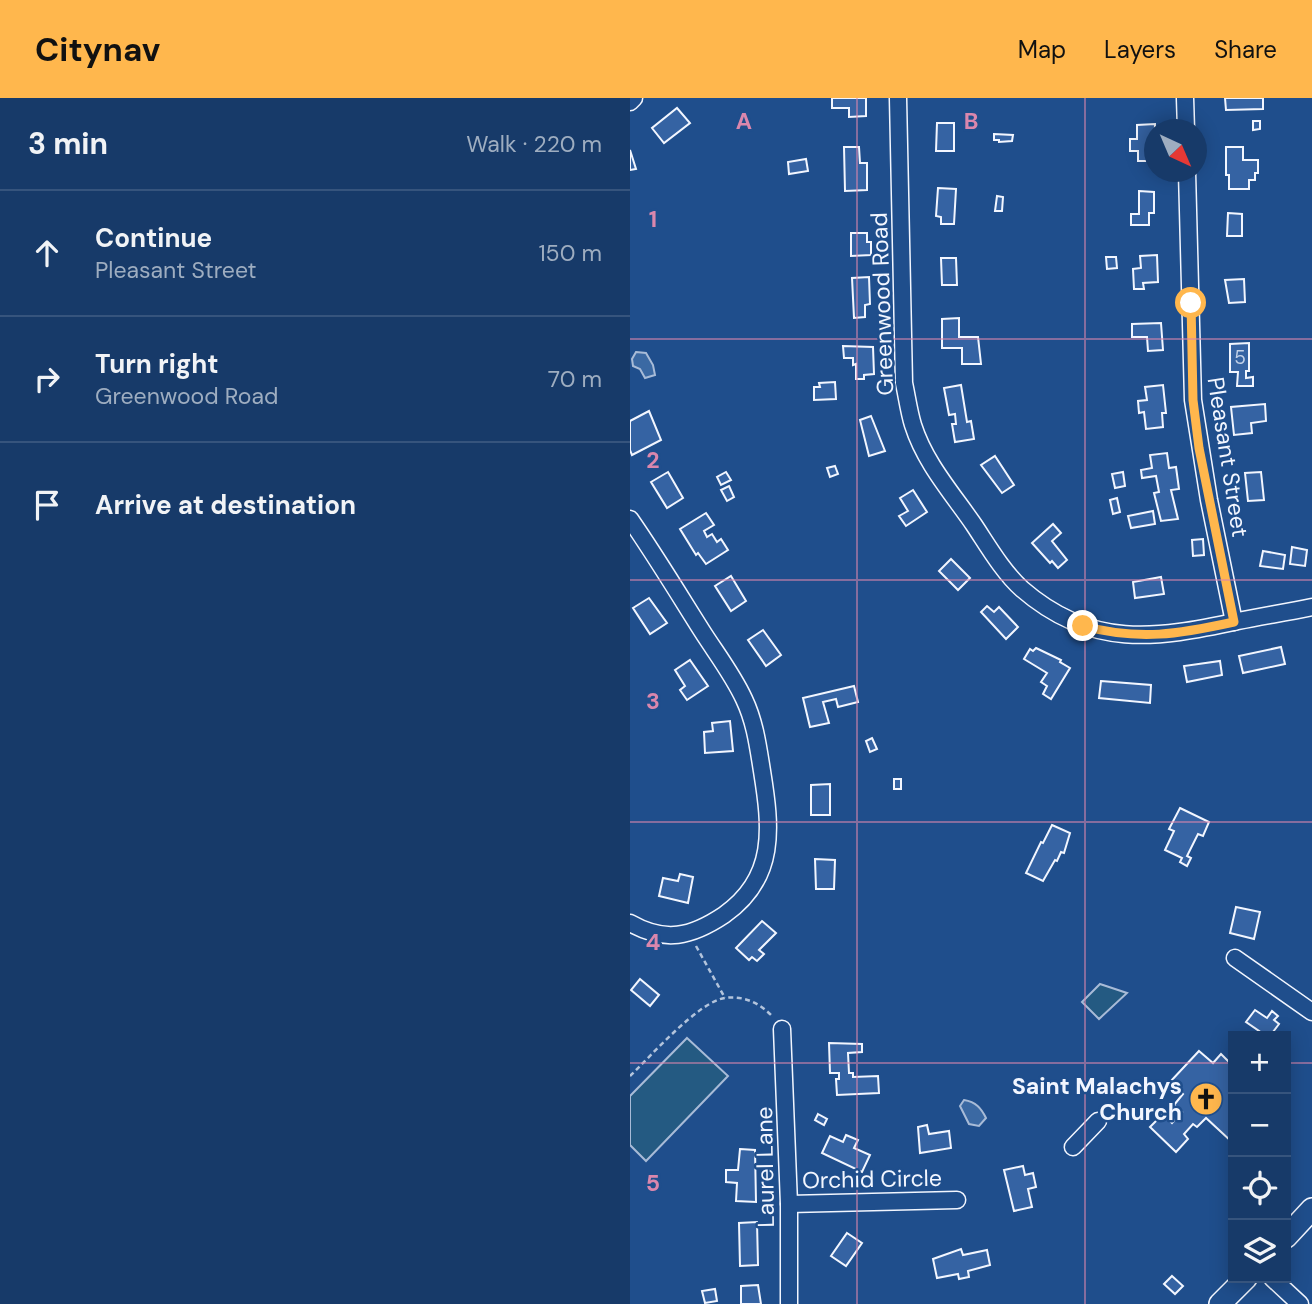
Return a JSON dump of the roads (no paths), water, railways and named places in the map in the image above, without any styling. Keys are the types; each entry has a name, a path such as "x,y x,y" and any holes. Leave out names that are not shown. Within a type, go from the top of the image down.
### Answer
{"main road":[{"path":"1291,1232 1312,1209"},
{"path":"1220,1304 1241,1283"}],"street":[{"path":"630,102 634,98"},
{"name":"Greenwood Road","path":"898,98 905,383 912,425 932,466 1020,587 1056,615 1095,629 1137,635 1159,636 1186,632 1312,607"},
{"path":"1185,98 1185,119"},
{"name":"Pleasant Street","path":"1187,182 1193,400 1204,474 1234,622"},
{"path":"630,519 743,696 756,732 769,815 769,845 762,869 747,893 731,909 714,921 672,936 656,935 630,923"},
{"path":"1235,958 1312,1012"},
{"name":"Laurel Lane","path":"782,1029 789,1204 789,1304"},
{"path":"1073,1147 1098,1121"},
{"name":"Orchid Circle","path":"789,1204 957,1200"},
{"path":"1277,1283 1300,1304"}],"place":[{"name":"Saint Malachys Church","path":"1206,1099"}]}
